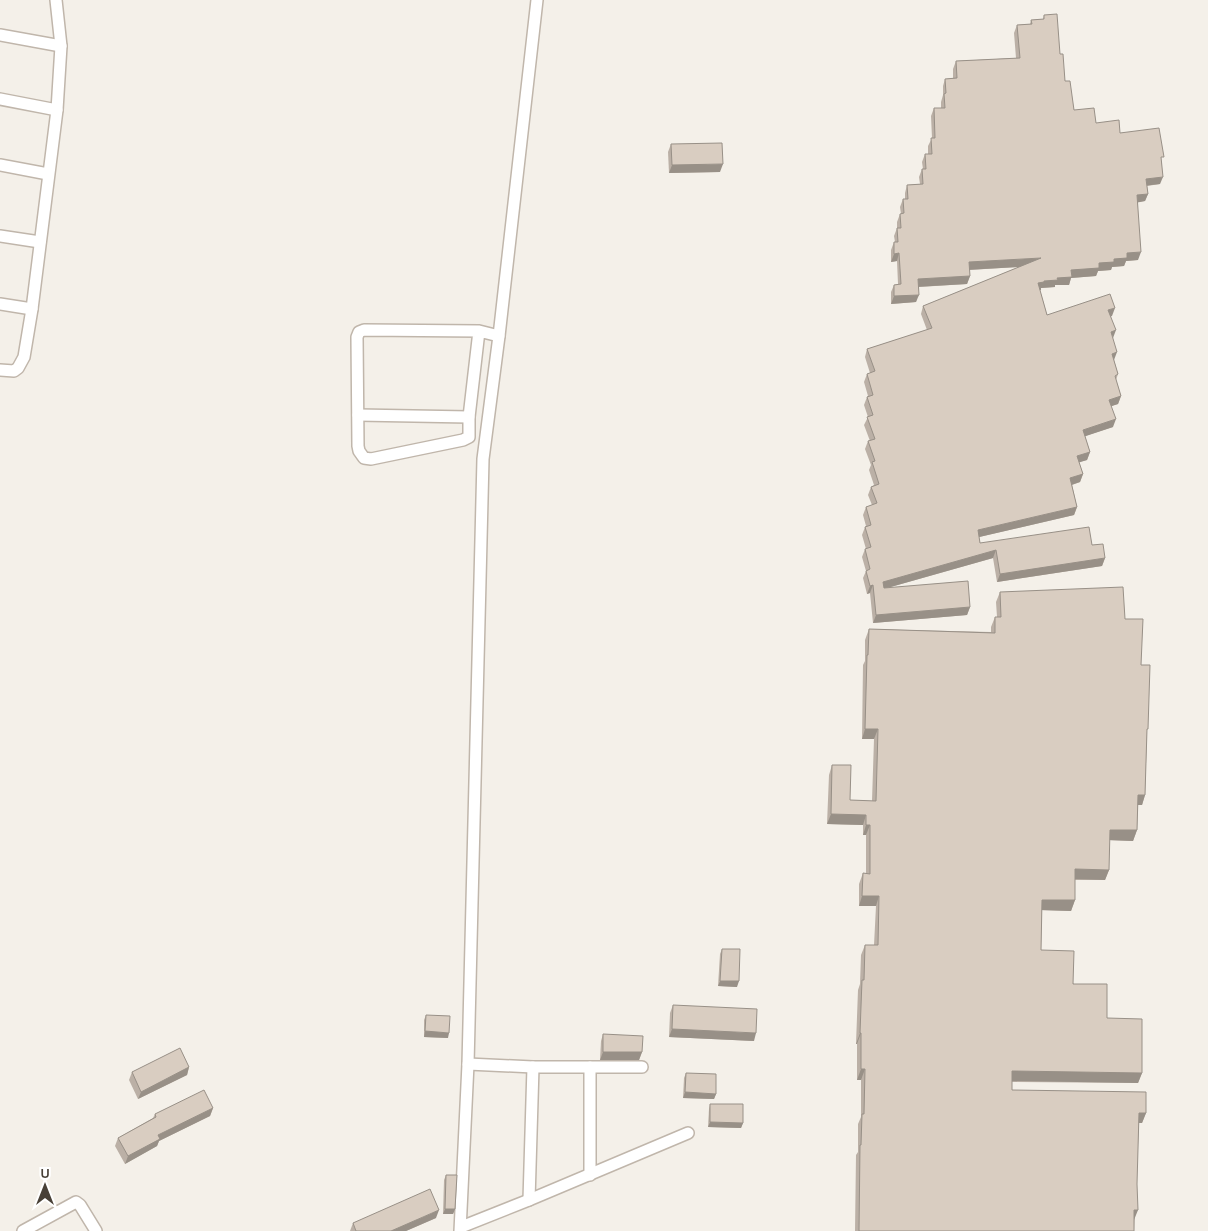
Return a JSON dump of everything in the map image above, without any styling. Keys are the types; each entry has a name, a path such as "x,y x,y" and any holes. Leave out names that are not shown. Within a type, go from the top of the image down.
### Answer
{"street":[{"path":"0,370 14,371 21,364 24,357 32,309 57,110 61,46 56,0"},
{"path":"537,0 483,459 468,1064 461,1229 688,1133"},
{"path":"0,35 61,46"},
{"path":"0,99 57,110"},
{"path":"0,165 48,174"},
{"path":"0,236 40,242"},
{"path":"0,304 32,309"},
{"path":"479,331 469,417 469,437 367,459 364,458 358,446 357,337 359,332 364,330 479,331 498,336"},
{"path":"358,415 469,417"},
{"path":"468,1064 533,1067 642,1067"},
{"path":"529,1200 533,1067"},
{"path":"590,1067 590,1175"},
{"path":"23,1231 76,1202 80,1204 96,1231"}],"building":[{"path":"1057,14 1060,54 1063,54 1065,81 1070,81 1074,110 1094,108 1096,123 1119,120 1120,133 1159,128 1164,157 1161,157 1163,177 1146,179 1148,194 1137,195 1141,252 1127,253 1127,258 1114,259 1114,262 1099,263 1099,268 1071,270 1072,277 1057,278 1058,280 1038,283 1047,315 1110,294 1115,308 1108,310 1116,330 1111,332 1117,352 1112,354 1118,374 1115,376 1121,396 1109,400 1116,419 1083,430 1090,452 1077,456 1083,474 1070,478 1077,507 978,530 980,543 1089,527 1092,545 1103,544 1105,558 1000,574 996,550 883,582 884,588 968,581 970,607 876,615 873,585 870,586 866,571 870,569 865,549 871,547 865,527 871,525 866,507 877,503 871,487 879,484 872,462 875,461 868,441 875,439 867,417 873,415 867,397 873,395 867,374 875,371 867,349 932,328 923,306 1041,258 969,262 970,276 918,279 919,295 894,296 894,285 901,284 899,253 894,254 894,242 898,242 897,228 901,228 900,214 904,213 903,199 908,199 907,185 923,184 922,169 926,169 925,154 932,154 931,138 935,138 934,108 945,108 945,79 957,78 956,61 1020,58 1017,25 1032,24 1031,20 1044,19 1044,15"},
{"path":"722,143 723,164 672,165 671,144"},
{"path":"1123,587 1125,619 1143,619 1141,665 1150,665 1145,795 1138,795 1137,830 1110,830 1109,870 1075,869 1075,900 1042,900 1041,950 1074,951 1073,984 1107,984 1107,1018 1142,1019 1142,1073 1012,1071 1012,1090 1146,1092 1146,1113 1139,1113 1138,1210 1134,1210 1134,1231 859,1231 860,1145 862,1114 864,1114 865,1069 861,1069 862,980 864,980 865,945 878,945 879,896 862,896 863,873 870,874 870,825 866,825 866,815 831,814 832,765 851,765 850,800 876,801 878,729 865,729 869,629 995,633 995,617 1001,617 1000,592"},
{"path":"722,949 740,949 739,981 720,981"},
{"path":"673,1005 757,1009 756,1033 672,1029"},
{"path":"426,1015 450,1016 449,1033 425,1031"},
{"path":"603,1034 643,1036 642,1052 603,1052"},
{"path":"180,1048 189,1067 141,1092 132,1072"},
{"path":"686,1073 716,1074 716,1094 685,1092"},
{"path":"204,1090 213,1108 158,1135 160,1139 128,1156 118,1138 156,1117 155,1114"},
{"path":"710,1104 743,1104 743,1123 710,1122"},
{"path":"446,1175 457,1175 455,1209 445,1209"},
{"path":"430,1189 439,1210 391,1231 356,1231 353,1223"}]}
